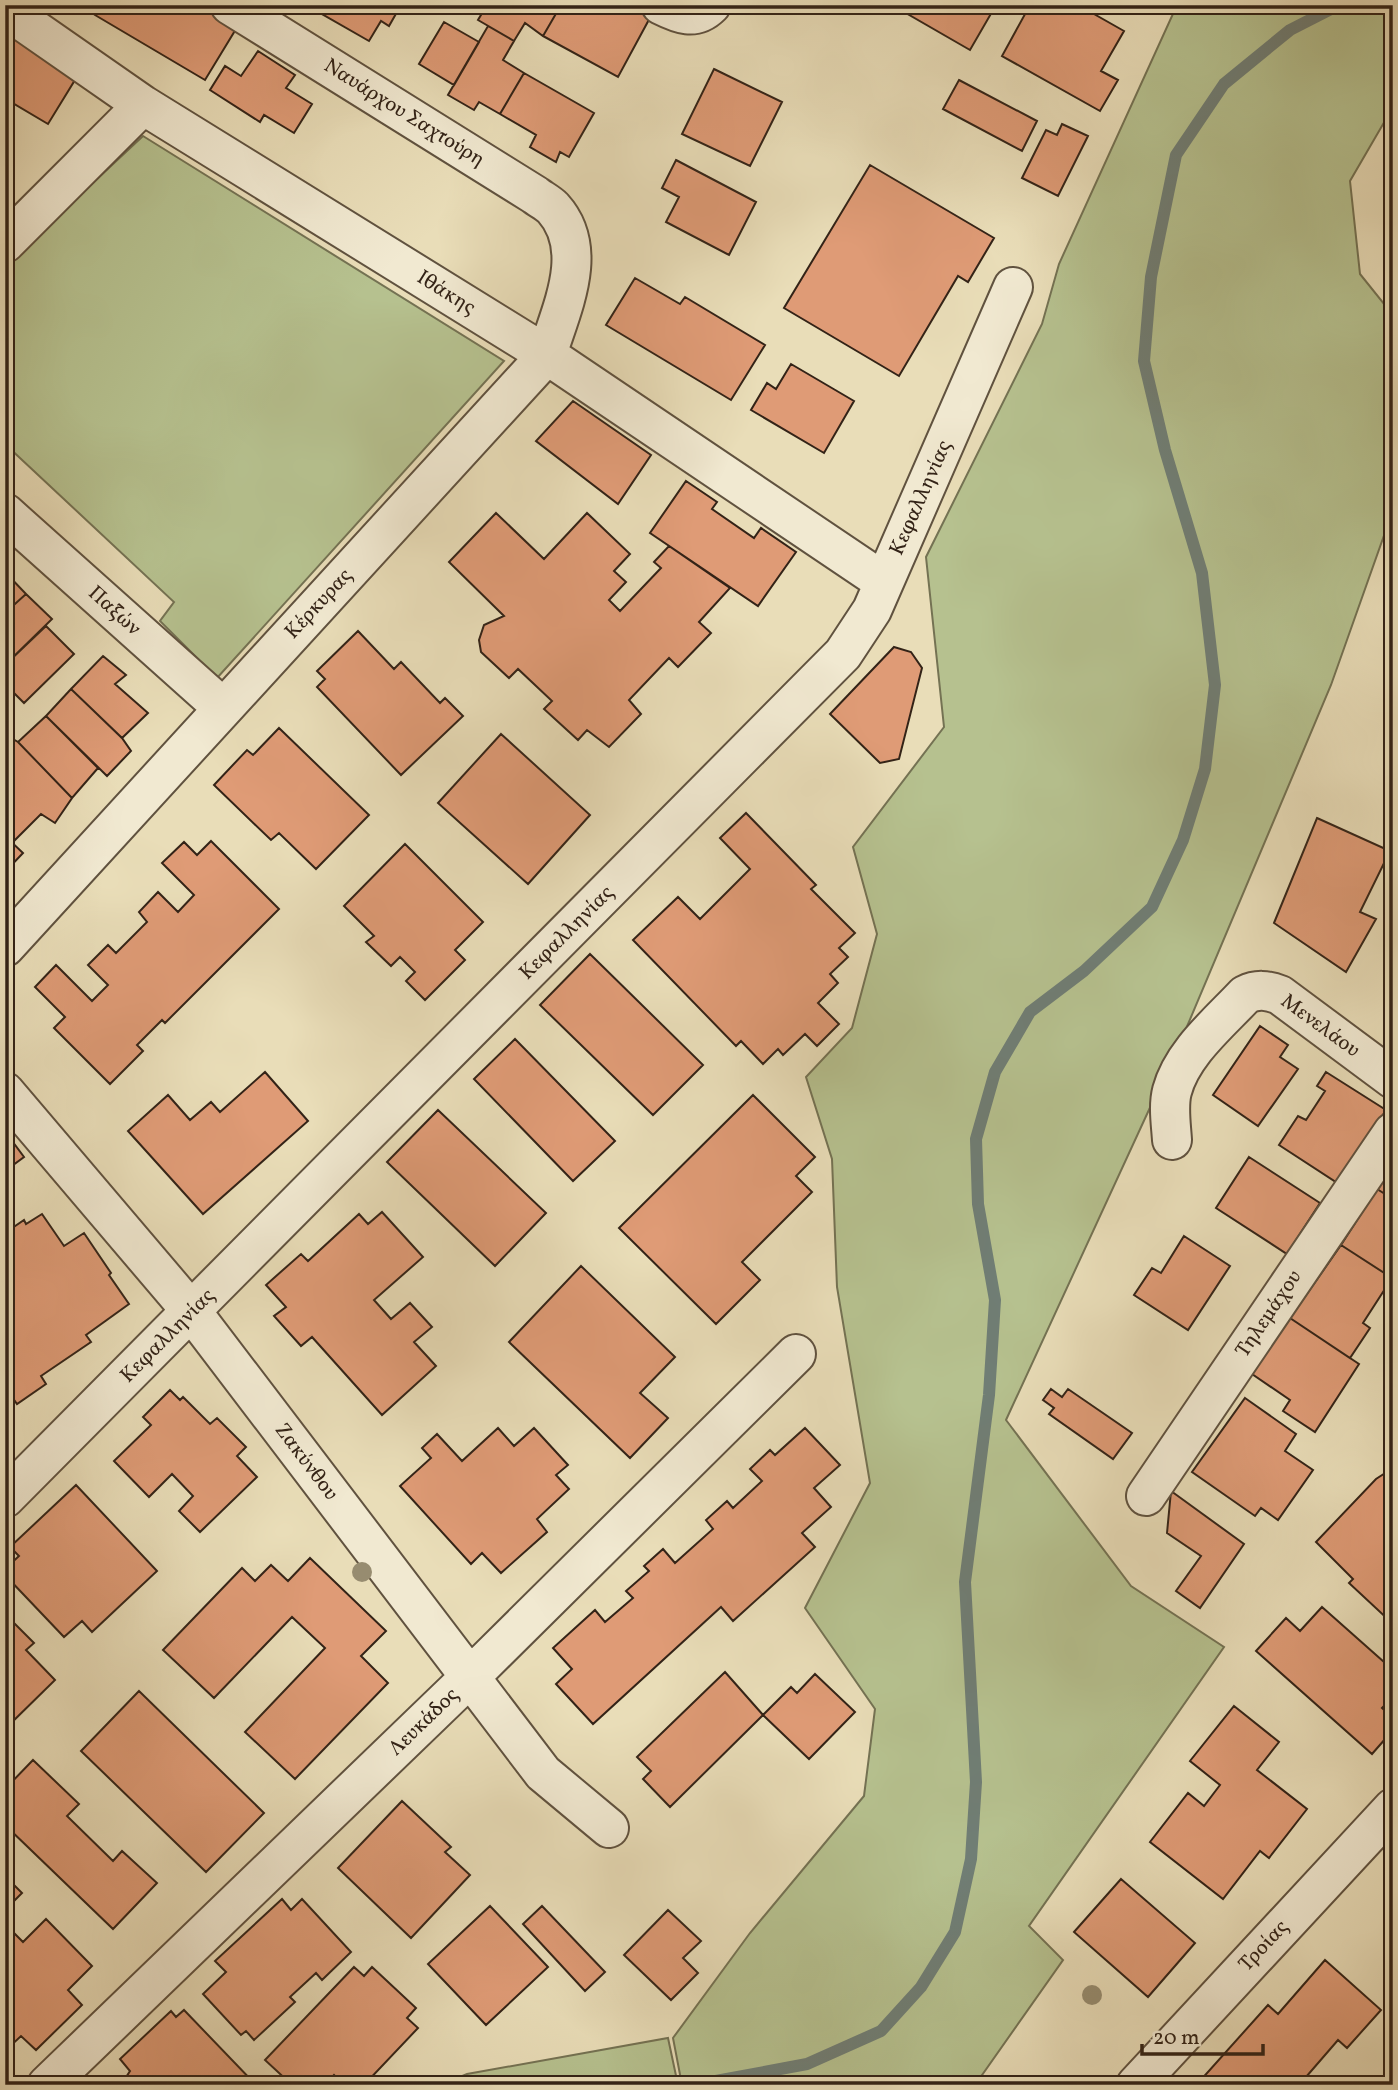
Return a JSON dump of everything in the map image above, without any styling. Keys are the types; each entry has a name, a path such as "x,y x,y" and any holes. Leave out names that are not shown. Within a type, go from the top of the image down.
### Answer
{"street":[{"name":"Ναυάρχου Σαχτούρη","path":"230,5 535,195 553,208 568,232"},
{"path":"661,5 691,16 706,9"},
{"name":"Ιθάκης","path":"5,9 143,105 547,355 884,582"},
{"path":"5,243 143,105"},
{"name":"Κέρκυρας","path":"5,947 547,355 572,269 568,232"},
{"name":"Κεφαλληνίας","path":"5,1498 843,654 872,610 1013,287"},
{"name":"Παξών","path":"5,513 223,708"},
{"name":"Μενελάου","path":"1172,1140 1170,1105 1177,1078 1195,1048 1245,995 1252,992 1271,991 1280,995 1393,1079"},
{"name":"Ζακύνθου","path":"5,1092 192,1311 543,1773 609,1828"},
{"name":"Τηλεμάχου","path":"1146,1496 1393,1132"},
{"name":"Λευκάδος","path":"47,2085 470,1678 796,1354"},
{"name":"Τροίας","path":"1136,2085 1393,1808"}],"green space":[{"path":"1177,5 1393,5 1393,107 1350,181 1360,274 1393,315 1393,510 1331,685 1183,1036 1006,1420 1131,1586 1224,1647 1029,1926 1063,1960 975,2085 682,2085 673,2038 750,1933 864,1796 875,1709 805,1608 870,1483 837,1287 832,1159 806,1077 852,1028 877,934 853,847 944,727 926,557 1042,324 1059,264"},
{"path":"143,136 504,361 217,678 160,621 174,602 5,444 5,265"},
{"path":"668,2038 678,2085 441,2085 467,2074"}],"building":[{"path":"101,5 208,5 239,24 205,80 95,15"},
{"path":"327,5 401,5 389,26 381,21 369,41 322,14"},
{"path":"487,5 561,5 543,36 525,23 514,41 478,20"},
{"path":"561,5 637,5 652,14 618,77 543,36"},
{"path":"892,5 996,5 970,50"},
{"path":"1030,5 1078,5 1124,31 1101,71 1118,80 1100,111 1002,56"},
{"path":"444,22 479,42 454,85 419,64"},
{"path":"488,26 514,41 503,60 524,73 500,114 479,102 474,110 448,95"},
{"path":"14,37 78,75 48,124 9,101 5,108 5,51"},
{"path":"258,51 295,75 286,88 312,104 294,133 264,115 260,122 210,90 225,66 241,76"},
{"path":"714,69 782,102 750,166 682,134"},
{"path":"524,73 594,113 569,157 560,152 556,162 530,147 536,135 500,114"},
{"path":"959,80 1037,121 1022,151 943,109"},
{"path":"1062,124 1088,136 1058,196 1022,178 1046,130 1057,135"},
{"path":"676,160 756,202 729,255 666,222 679,197 662,188"},
{"path":"870,165 994,238 968,282 958,276 899,376 784,308"},
{"path":"635,278 680,304 685,297 765,345 731,400 606,325"},
{"path":"791,364 854,401 824,453 751,410 767,383 776,389"},
{"path":"573,401 651,455 618,504 536,441"},
{"path":"686,481 717,502 712,509 754,538 761,528 796,552 758,606 650,533"},
{"path":"496,513 544,559 587,513 630,554 614,571 626,582 609,600 620,611 661,568 654,562 669,546 730,588 699,622 711,633 678,667 669,658 629,700 641,714 609,747 587,730 578,740 544,709 552,701 518,669 509,678 481,652 479,640 484,625 504,616 449,562"},
{"path":"5,572 26,594 5,613"},
{"path":"26,594 52,619 5,665 5,613"},
{"path":"46,626 74,654 24,703 5,684 5,665"},
{"path":"358,631 394,669 401,662 440,703 445,698 463,716 401,775 317,687 325,679 317,671"},
{"path":"894,647 911,652 922,668 899,759 880,763 830,714"},
{"path":"103,656 126,675 115,684 148,713 122,738 71,689"},
{"path":"71,689 122,738 131,751 107,776 46,716"},
{"path":"46,716 98,768 72,798 18,742"},
{"path":"279,728 369,815 316,869 279,833 271,840 214,785 247,750 253,755"},
{"path":"501,734 590,815 528,884 438,803"},
{"path":"6,735 18,742 72,798 55,823 41,814 12,843 5,836"},
{"path":"746,813 816,885 811,889 855,933 839,948 848,957 830,974 838,983 818,1003 839,1024 817,1046 805,1034 783,1055 778,1049 763,1064 741,1041 736,1046 633,940 678,897 700,919 750,869 720,838"},
{"path":"1317,818 1390,851 1360,912 1376,919 1346,972 1274,923"},
{"path":"5,836 23,853 5,872"},
{"path":"211,841 279,909 165,1023 162,1020 137,1045 143,1051 110,1084 54,1028 65,1017 35,987 56,965 92,1001 108,985 88,965 108,945 116,953 147,922 139,912 158,892 178,912 194,895 162,863 184,842 197,855"},
{"path":"405,844 483,922 455,950 465,960 425,1000 406,981 415,972 400,957 391,966 366,942 374,936 344,906"},
{"path":"590,954 703,1065 653,1115 540,1005"},
{"path":"1260,1026 1288,1045 1280,1057 1298,1069 1258,1126 1213,1095"},
{"path":"515,1039 615,1141 573,1181 474,1079"},
{"path":"265,1072 308,1121 203,1214 128,1131 168,1095 190,1120 211,1102 220,1112"},
{"path":"1326,1072 1386,1110 1339,1184 1279,1145 1298,1116 1306,1120 1325,1091 1317,1086"},
{"path":"753,1095 815,1157 796,1176 812,1192 742,1262 760,1280 716,1324 619,1228"},
{"path":"438,1110 546,1213 495,1266 387,1162"},
{"path":"5,1122 12,1131 7,1134 24,1157 5,1171"},
{"path":"1249,1157 1320,1203 1287,1254 1216,1208"},
{"path":"1393,1165 1393,1199 1377,1189"},
{"path":"1377,1189 1393,1199 1392,1278 1341,1245"},
{"path":"382,1212 423,1257 374,1300 391,1319 410,1303 432,1327 414,1342 436,1366 382,1415 312,1337 301,1346 274,1316 286,1307 266,1285 301,1254 308,1261 359,1214 368,1224"},
{"path":"42,1214 64,1246 84,1233 129,1304 86,1335 91,1342 41,1376 46,1384 17,1404 5,1387 5,1321 13,1316 5,1306 5,1233 24,1220 26,1224"},
{"path":"1184,1236 1230,1266 1188,1330 1134,1295 1152,1268 1161,1273"},
{"path":"1341,1245 1392,1278 1363,1323 1370,1328 1350,1358 1290,1318"},
{"path":"581,1266 675,1357 640,1393 668,1418 630,1458 509,1342"},
{"path":"1290,1318 1359,1364 1315,1432 1283,1411 1290,1400 1252,1374"},
{"path":"1051,1389 1062,1397 1068,1389 1132,1433 1113,1459 1049,1414 1054,1408 1043,1400"},
{"path":"170,1390 180,1400 183,1397 210,1424 217,1418 246,1447 237,1456 257,1477 200,1532 179,1511 193,1496 172,1474 149,1497 114,1461 151,1425 143,1417"},
{"path":"1245,1398 1296,1434 1285,1451 1313,1470 1278,1520 1261,1508 1255,1516 1192,1472"},
{"path":"498,1428 514,1446 534,1428 568,1465 556,1475 569,1489 537,1519 547,1532 501,1573 482,1553 471,1564 400,1486 431,1458 422,1448 437,1434 462,1461"},
{"path":"805,1428 840,1465 814,1488 831,1507 802,1533 815,1547 733,1621 721,1607 593,1724 556,1684 572,1669 553,1648 595,1610 605,1622 633,1598 626,1591 649,1571 644,1566 663,1549 675,1563 713,1529 706,1520 727,1501 733,1508 762,1481 750,1469 770,1450 775,1455"},
{"path":"1393,1468 1393,1624 1349,1583 1353,1579 1316,1542 1376,1479"},
{"path":"76,1485 157,1571 92,1632 82,1621 64,1637 5,1575 5,1569 19,1556 10,1547"},
{"path":"1171,1491 1244,1544 1200,1608 1176,1591 1201,1556 1167,1533"},
{"path":"310,1558 386,1631 361,1656 388,1683 295,1779 245,1732 325,1648 292,1617 214,1698 163,1650 242,1568 255,1581 271,1565 288,1581"},
{"path":"1322,1607 1393,1670 1393,1697 1382,1708 1393,1718 1393,1730 1372,1754 1256,1651 1286,1618 1300,1631"},
{"path":"5,1614 34,1643 26,1650 55,1680 5,1729"},
{"path":"725,1672 763,1715 670,1807 643,1779 651,1771 637,1757"},
{"path":"815,1674 855,1712 809,1759 763,1715 791,1687 797,1693"},
{"path":"139,1691 264,1813 206,1872 81,1751"},
{"path":"1234,1706 1279,1742 1257,1770 1307,1809 1269,1858 1260,1851 1223,1899 1150,1842 1188,1793 1204,1806 1220,1785 1190,1761"},
{"path":"33,1760 79,1804 67,1816 113,1861 122,1851 157,1883 113,1929 5,1825 5,1789"},
{"path":"402,1801 451,1847 445,1852 470,1875 411,1938 338,1868"},
{"path":"5,1876 22,1893 5,1910"},
{"path":"1121,1879 1195,1943 1148,1997 1074,1932"},
{"path":"282,1899 291,1910 302,1899 351,1952 322,1980 316,1973 290,1997 295,2002 254,2040 246,2031 241,2035 203,1994 226,1972 215,1961"},
{"path":"490,1906 548,1967 486,2025 428,1964"},
{"path":"542,1906 605,1972 585,1991 523,1924"},
{"path":"668,1910 701,1941 683,1958 698,1973 671,2000 624,1955"},
{"path":"46,1919 92,1966 68,1990 82,2005 36,2050 21,2036 5,2051 5,1924 23,1942"},
{"path":"1325,1960 1381,2010 1347,2048 1338,2040 1306,2077 1315,2085 1202,2085 1199,2082 1268,2005 1278,2014"},
{"path":"354,1967 364,1976 372,1967 416,2008 407,2018 418,2028 364,2085 344,2085 334,2075 325,2085 292,2085 265,2060"},
{"path":"184,2010 256,2085 121,2085 130,2071 120,2059 171,2011 176,2017"}],"waterway":[{"path":"694,2085 807,2064 881,2031 921,1987 955,1932 971,1859 976,1782 965,1582 989,1395 995,1300 978,1204 976,1139 995,1072 1030,1012 1084,971 1152,907 1183,840 1205,769 1215,685 1202,573 1165,450 1144,361 1151,277 1176,155 1224,84 1290,30 1339,5"}]}
